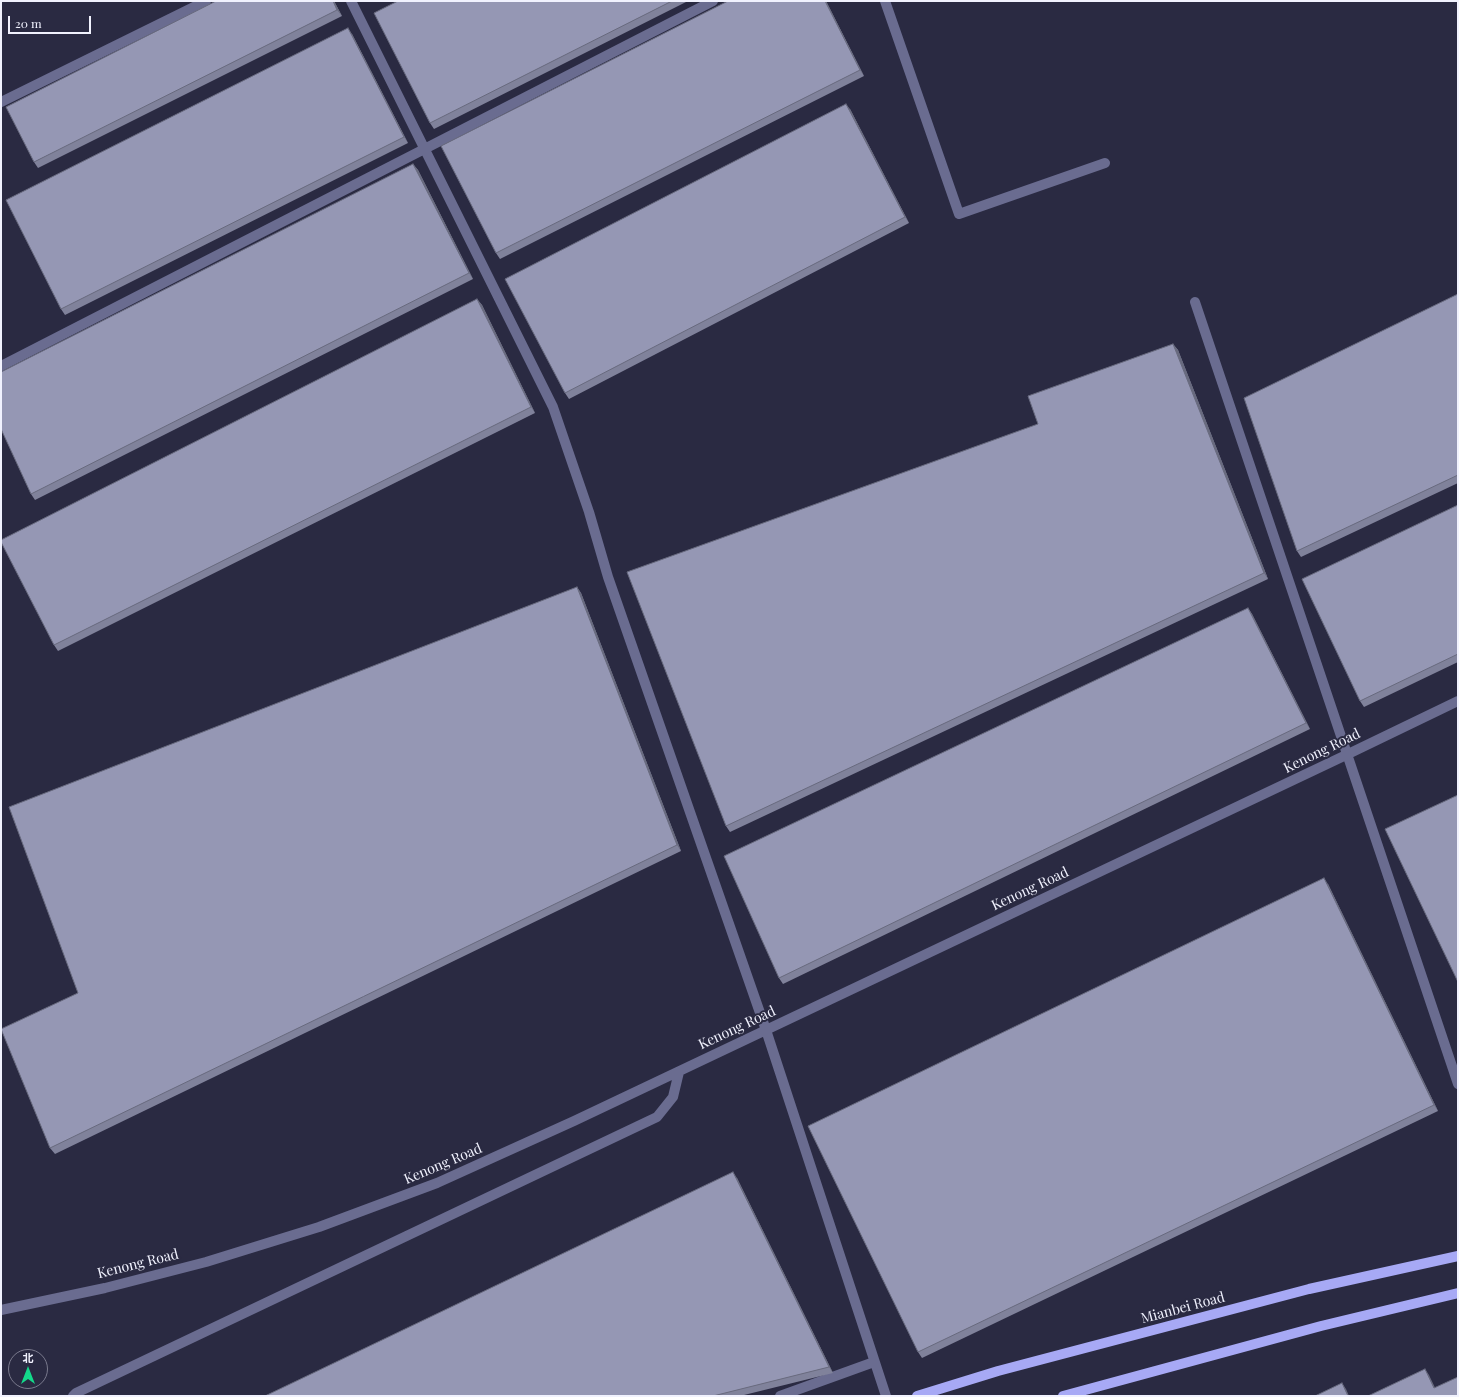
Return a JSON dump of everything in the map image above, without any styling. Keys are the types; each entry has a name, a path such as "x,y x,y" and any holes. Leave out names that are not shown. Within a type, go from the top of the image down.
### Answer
{"main road":[{"name":"Mianbei Road","path":"917,1396 998,1371 1309,1289 1458,1256"},
{"path":"1063,1396 1321,1326 1458,1293"}],"street":[{"path":"1,102 206,1"},
{"path":"351,1 553,407 589,512 608,577 766,1030 886,1396"},
{"path":"1,366 713,1"},
{"path":"885,1 959,214 1105,163"},
{"path":"1196,302 1458,1084"},
{"name":"Kenong Road","path":"1,1310 113,1286 206,1262 319,1227 437,1183 678,1072 1458,701"},
{"path":"73,1396 657,1117 672,1097 678,1072"},
{"path":"780,1396 874,1362"}],"building":[{"path":"216,1 333,1 337,10 34,162 6,107"},
{"path":"398,1 672,1 430,123 374,13"},
{"path":"728,1 825,1 860,70 496,253 441,146"},
{"path":"348,28 404,137 61,309 6,200"},
{"path":"846,104 905,217 565,393 505,279"},
{"path":"413,164 469,273 31,494 1,429 1,372"},
{"path":"1458,294 1458,475 1297,551 1244,398"},
{"path":"477,299 531,407 54,645 1,540"},
{"path":"1173,344 1264,573 726,826 627,572 1038,424 1028,396"},
{"path":"1458,505 1458,654 1360,701 1302,579"},
{"path":"577,587 677,845 50,1148 1,1029 78,993 9,807"},
{"path":"1248,608 1306,723 779,978 724,856"},
{"path":"1458,795 1458,982 1385,829"},
{"path":"1324,878 1434,1105 918,1352 808,1126"},
{"path":"733,1172 829,1367 713,1396 265,1396"},
{"path":"1425,1369 1434,1388 1458,1377 1458,1396 1368,1396"},
{"path":"1342,1383 1348,1396 1315,1396"}]}
